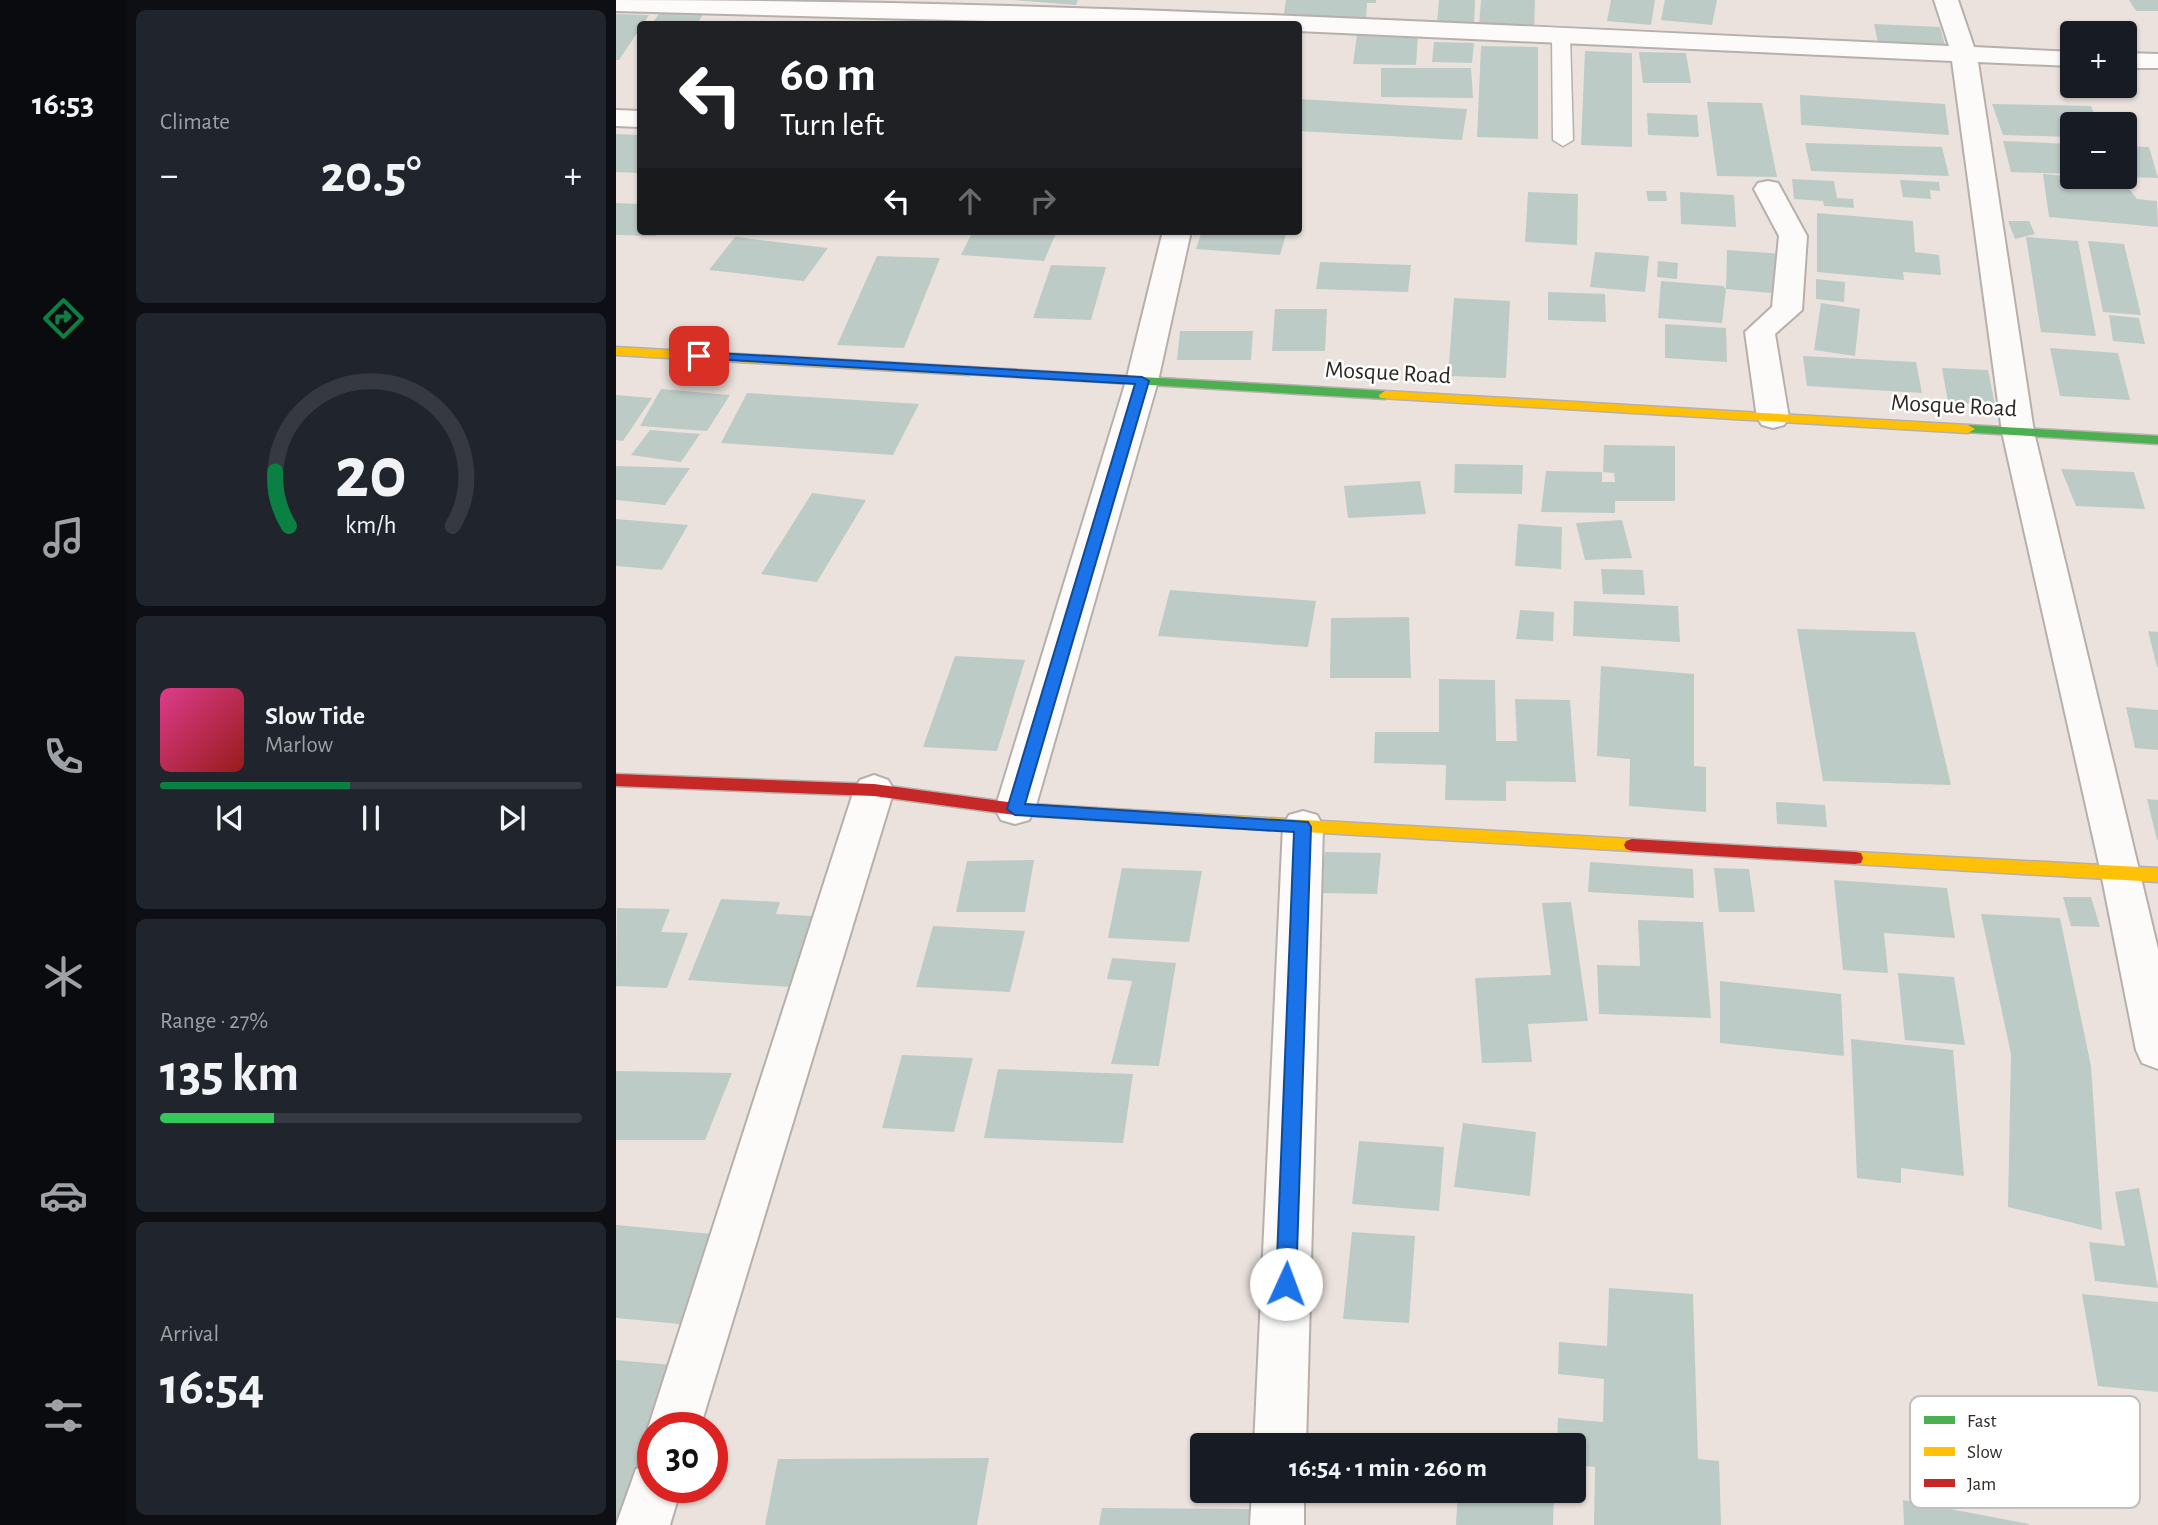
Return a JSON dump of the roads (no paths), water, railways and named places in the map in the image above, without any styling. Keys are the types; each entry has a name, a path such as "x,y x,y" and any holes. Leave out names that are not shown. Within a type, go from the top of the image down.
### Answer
{"street":[{"path":"1946,0 1964,55 2018,432 2140,874 2158,1049"},
{"path":"616,4 1235,15 1561,36 2060,59"},
{"path":"2137,60 2158,61"},
{"path":"616,118 637,119"},
{"path":"1768,189 1793,236 1787,310 1760,332 1773,418"},
{"path":"1015,809 1142,381 1176,235"},
{"name":"Mosque Road","path":"616,351 2158,440"},
{"path":"616,779 874,790 1015,809 1303,827 2140,874"},
{"path":"679,1412 874,790"},
{"path":"1280,1433 1303,827"},
{"path":"643,1525 650,1503"},
{"path":"1277,1525 1278,1503"}],"lane":[{"path":"1561,36 1563,140"}]}
